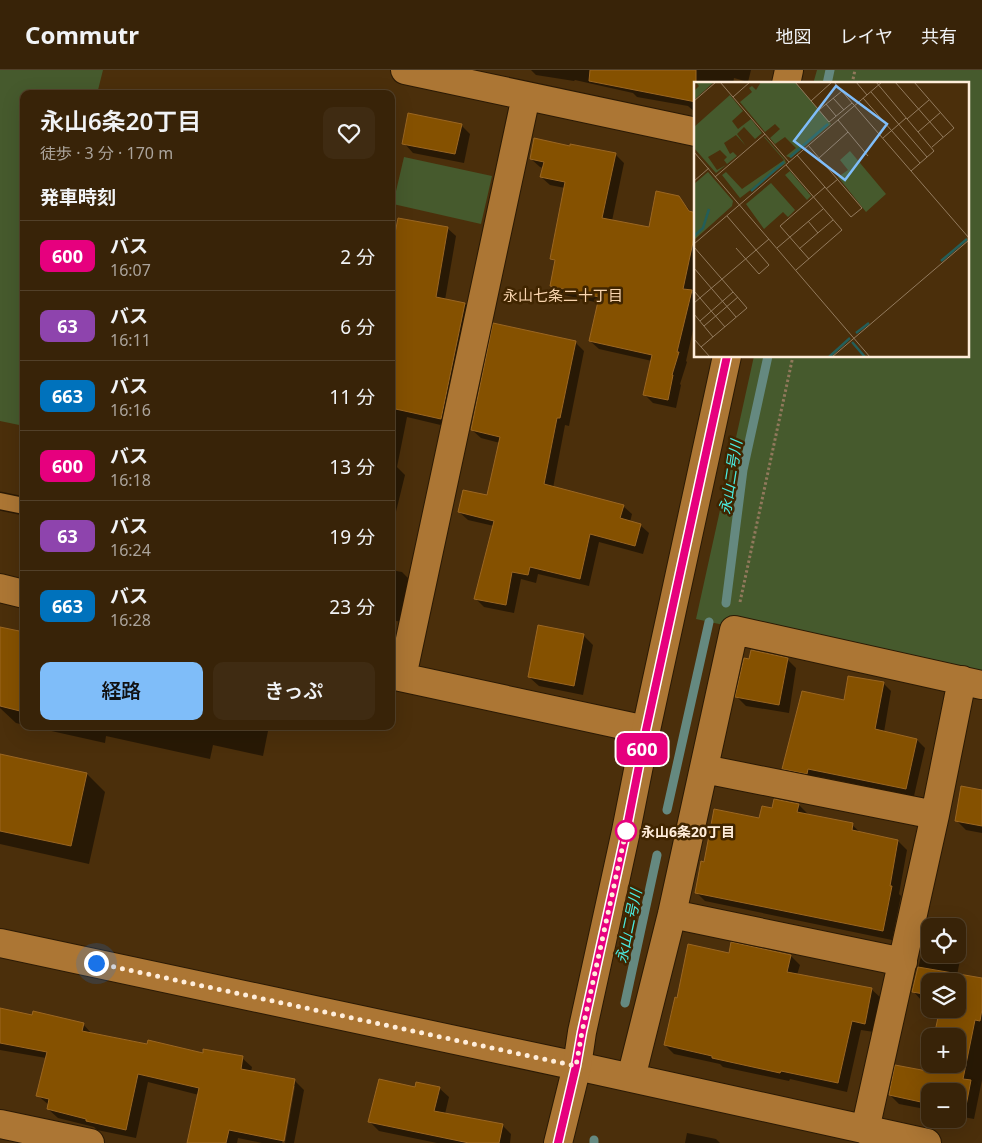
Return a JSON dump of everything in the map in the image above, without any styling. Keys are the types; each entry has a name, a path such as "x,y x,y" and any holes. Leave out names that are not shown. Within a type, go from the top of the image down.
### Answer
{"street":[{"path":"405,70 694,132"},
{"path":"526,96 397,676 646,730"},
{"path":"558,1143 728,358"},
{"path":"0,588 20,593"},
{"path":"631,1078 672,914 734,630 972,683 935,815 865,1130"},
{"path":"704,769 935,815"},
{"path":"672,914 903,962"},
{"path":"0,943 927,1143"},
{"path":"0,1124 90,1143"}],"lane":[{"path":"0,501 20,505"}],"path":[{"path":"734,630 793,358"}],"green space":[{"path":"0,70 103,70 98,90 20,90 20,425 0,421"},
{"path":"817,70 982,70 982,681 696,619 754,358 970,358 970,82 814,82"},
{"path":"404,157 492,176 481,224 395,204 395,195"}],"building":[{"path":"590,70 696,70 694,102 589,81"},
{"path":"408,113 462,124 455,154 402,144"},
{"path":"534,138 616,153 602,218 649,227 656,191 679,196 689,211 694,212 694,237 683,289 692,290 668,400 643,395 652,355 589,341 599,297 550,286 555,260 550,259 565,182 540,177 544,162 530,159"},
{"path":"398,218 448,227 436,297 465,303 441,419 395,409 395,233"},
{"path":"493,323 576,341 560,418 557,418 544,484 624,505 620,518 641,524 635,546 590,534 580,579 530,567 528,575 512,572 506,605 474,599 494,521 458,512 463,490 487,495 500,437 471,430"},
{"path":"538,625 584,634 574,686 528,677"},
{"path":"0,627 20,631 20,711 0,706"},
{"path":"751,650 788,658 779,705 735,697 744,658 749,659"},
{"path":"848,676 884,682 875,729 917,739 906,789 808,769 807,774 782,769 802,691 844,700"},
{"path":"0,754 87,773 71,846 0,831"},
{"path":"961,786 982,790 982,826 955,821"},
{"path":"774,799 799,804 797,812 853,823 852,830 898,840 890,886 892,886 883,931 695,893 701,861 704,862 714,809 759,818 762,806 772,808"},
{"path":"731,942 791,955 787,972 872,988 865,1024 852,1021 838,1083 781,1071 780,1073 664,1045 675,997 677,998 688,944 729,953"},
{"path":"918,967 953,973 921,973 921,994 912,992"},
{"path":"966,975 982,978 980,1021 975,1020 966,1064 966,1028 936,1028 938,1018 966,1018"},
{"path":"0,1008 32,1015 33,1011 84,1023 82,1031 147,1044 148,1040 203,1053 203,1049 243,1056 241,1069 295,1079 284,1141 229,1130 226,1143 187,1143 199,1088 138,1074 126,1130 86,1121 86,1119 47,1109 49,1099 36,1096 47,1052 0,1043"},
{"path":"895,1065 921,1070 921,1073 964,1073 963,1079 971,1080 966,1106 966,1083 921,1083 921,1102 889,1095"},
{"path":"379,1079 415,1087 416,1082 440,1087 434,1111 503,1124 499,1143 469,1143 368,1122"}],"waterway":[{"name":"永山二号川","path":"827,82 830,70"},
{"name":"永山二号川","path":"726,603 743,470 768,358"},
{"name":"永山二号川","path":"667,810 709,622"},
{"name":"永山二号川","path":"625,1003 657,855"}],"bus line":[{"name":"600","path":"558,1143 727,358"}],"place":[{"name":"永山6条20丁目","path":"626,831"}],"district":[{"name":"永山七条二十丁目","path":"563,295"}],"route":[{"path":"96,963 576,1066 626,831"}]}
